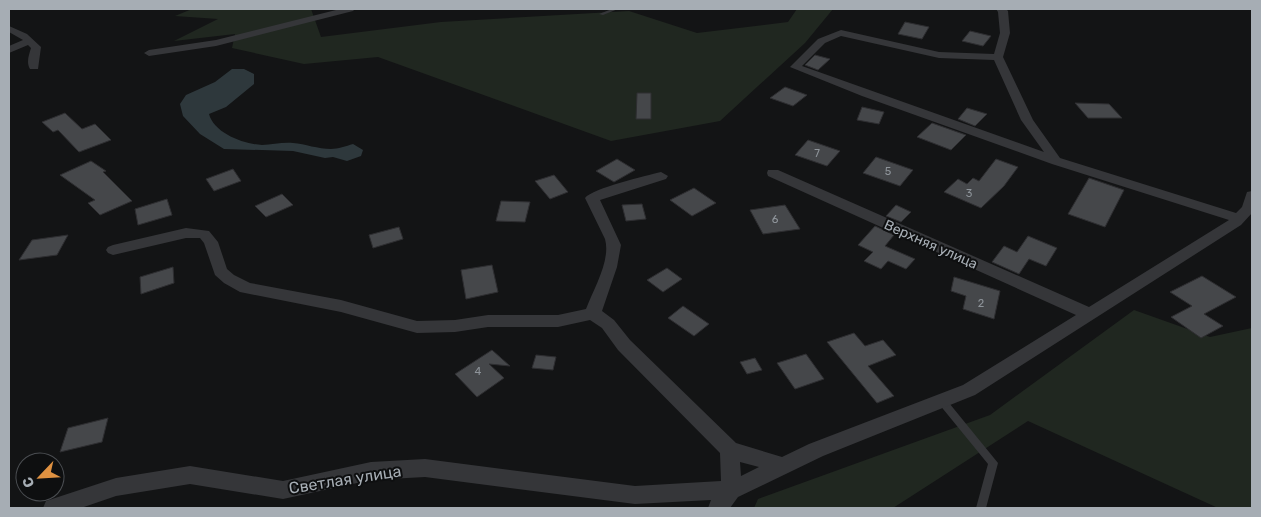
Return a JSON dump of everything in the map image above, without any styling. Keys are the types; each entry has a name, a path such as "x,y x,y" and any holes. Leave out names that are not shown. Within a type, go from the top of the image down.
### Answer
{"street":[{"path":"149,53 216,43 350,9"},
{"path":"1001,9 1004,11 1004,33 998,57 1027,120 1056,160"},
{"path":"9,30 24,36 36,47 33,58 34,67"},
{"path":"998,57 922,52 841,33 833,34 819,42 794,67 1056,160 1239,219"},
{"path":"9,50 29,41"},
{"name":"Верхняя улица","path":"773,173 1090,314"},
{"path":"593,313 604,278 612,261 614,247 607,225 592,198 609,191 661,176"},
{"path":"718,508 731,490 816,450 969,390 1239,219 1249,208 1252,196"},
{"path":"112,250 186,233 204,234 211,242 220,270 230,279 246,288 341,306 417,327 456,326 488,321 558,321 593,313 608,324 624,345 730,450 783,466"},
{"path":"730,450 731,490"},
{"name":"Светлая улица","path":"52,508 116,487 190,475 283,490 371,472 425,468 635,495 731,490"}],"lane":[{"path":"601,14 616,9"},
{"path":"942,401 993,463 981,508"}],"shaded area":[{"path":"192,9 311,9 321,37 441,22 629,11 697,33 788,22 797,9 833,9 805,43 720,121 611,141 378,57 304,64 232,48 235,34 174,41 218,19 175,16"},
{"path":"232,69 244,69 254,74 254,84 226,107 209,114 212,121 223,132 238,140 262,145 293,143 331,149 353,144 363,150 361,156 347,161 293,151 224,149 200,134 183,116 180,104 186,95 215,82"},
{"path":"1134,310 1210,337 1252,328 1252,508 1218,508 1028,421 893,508 754,508 758,499 990,415"}],"building":[{"path":"905,22 929,27 922,39 898,34"},
{"path":"970,31 991,36 983,46 962,41"},
{"path":"815,55 830,59 818,70 805,65"},
{"path":"785,87 807,95 793,106 770,98"},
{"path":"637,93 651,93 651,119 636,119"},
{"path":"1075,103 1109,104 1122,118 1088,118"},
{"path":"862,107 884,112 879,124 857,120"},
{"path":"967,108 987,114 975,126 958,119"},
{"path":"65,113 82,129 95,124 111,140 79,152 58,130 53,132 42,122"},
{"path":"932,123 966,135 951,150 917,137"},
{"path":"808,140 840,151 827,166 795,155"},
{"path":"876,157 913,170 900,186 863,173"},
{"path":"617,159 635,170 614,182 596,171"},
{"path":"996,159 1018,167 1004,186 981,208 944,192 958,179 967,184 973,178 979,181"},
{"path":"91,161 106,171 103,172 132,201 100,215 88,203 95,200 60,175"},
{"path":"233,169 241,181 214,191 206,179"},
{"path":"554,175 568,192 550,199 535,181"},
{"path":"1089,178 1124,190 1105,227 1068,214"},
{"path":"694,188 716,203 692,216 670,200"},
{"path":"282,194 293,205 266,217 255,206"},
{"path":"167,199 172,215 138,225 135,209"},
{"path":"501,201 530,202 525,222 496,221"},
{"path":"642,204 646,219 626,221 622,205"},
{"path":"785,205 800,229 763,234 750,210"},
{"path":"896,205 911,212 901,222 886,216"},
{"path":"875,226 894,235 885,246 915,259 906,269 888,261 881,269 864,261 873,252 858,245"},
{"path":"399,227 403,239 373,248 369,235"},
{"path":"68,235 57,255 19,260 32,240"},
{"path":"1028,236 1057,248 1046,266 1029,259 1019,274 992,262 1004,246 1017,252"},
{"path":"492,265 498,292 466,299 461,270"},
{"path":"173,267 174,283 141,294 140,277"},
{"path":"667,268 682,279 663,292 647,280"},
{"path":"1202,276 1236,297 1204,314 1223,326 1201,338 1171,317 1192,306 1170,292"},
{"path":"954,277 1000,291 994,319 963,309 966,296 951,291"},
{"path":"683,306 709,324 694,336 668,318"},
{"path":"854,333 865,346 883,340 896,355 868,366 894,396 877,403 827,342"},
{"path":"492,350 510,366 489,364 504,378 477,397 455,374"},
{"path":"806,354 824,379 795,389 777,363"},
{"path":"536,355 556,357 553,370 532,368"},
{"path":"755,358 762,370 747,374 740,362"},
{"path":"108,418 102,442 60,452 68,428"}]}
